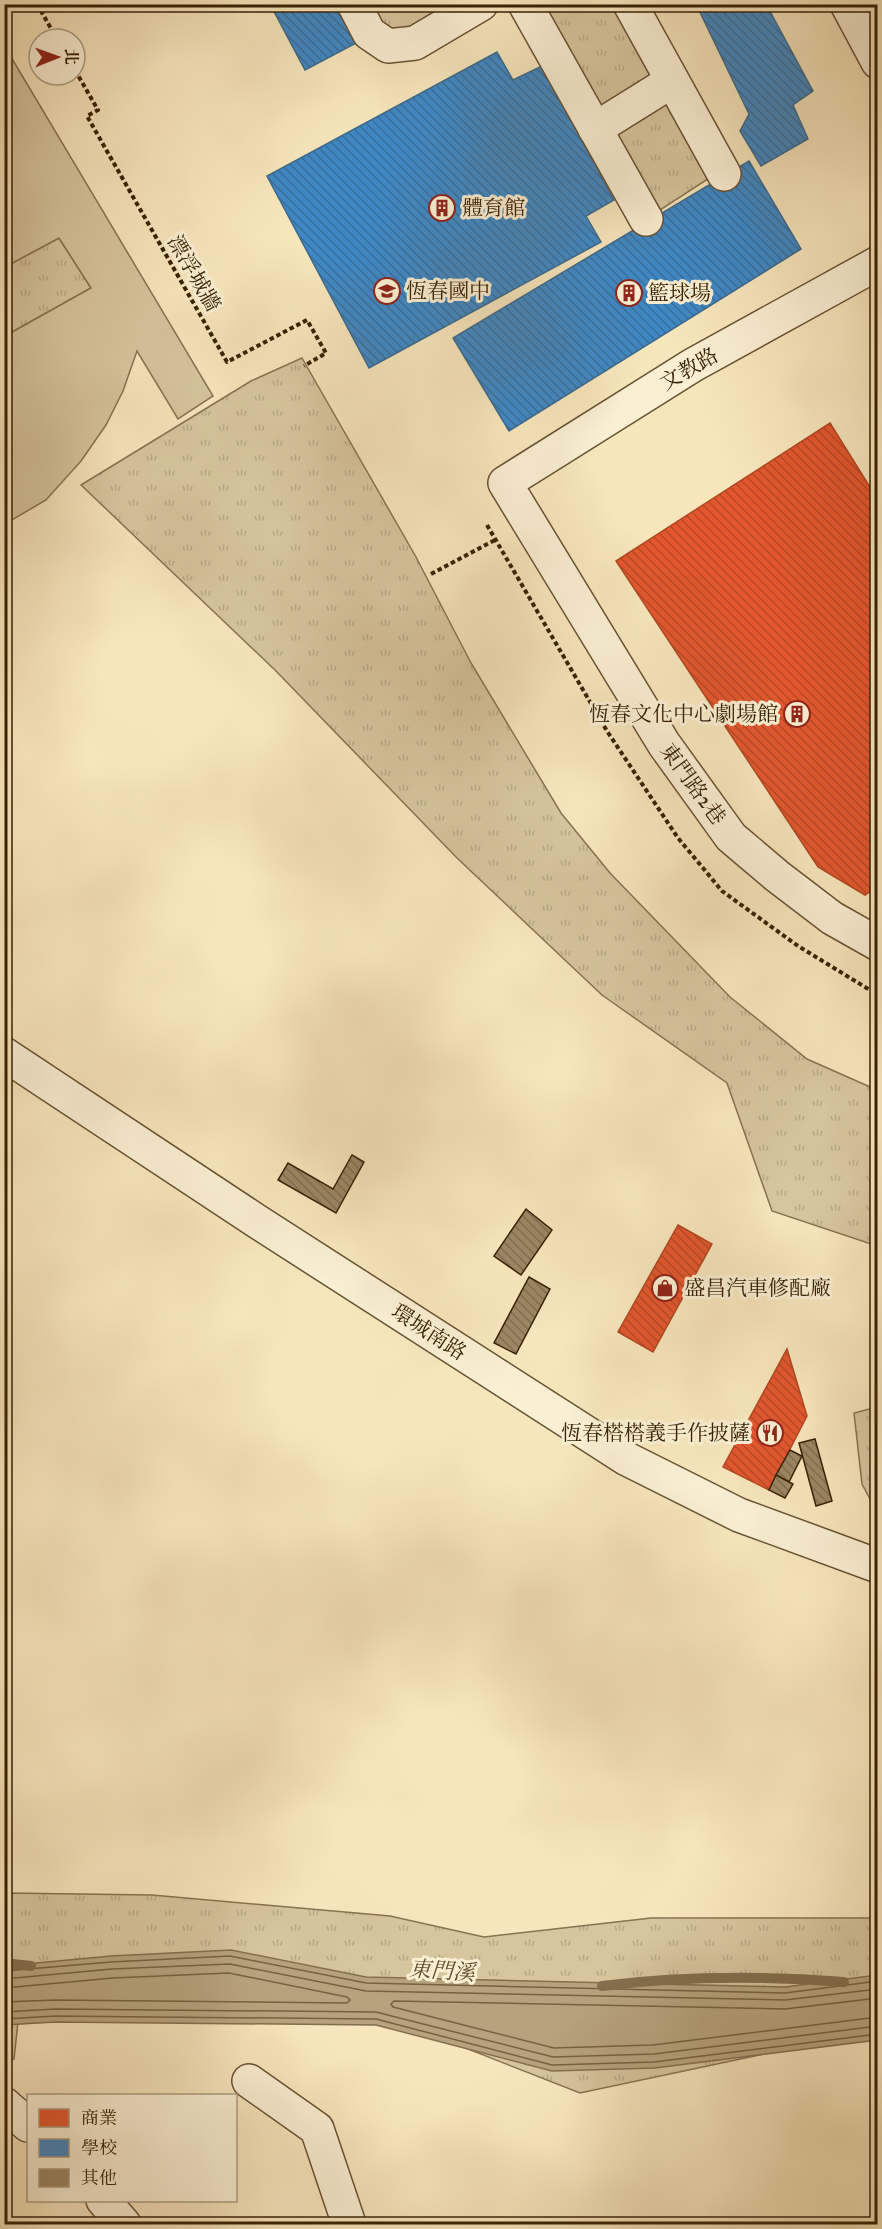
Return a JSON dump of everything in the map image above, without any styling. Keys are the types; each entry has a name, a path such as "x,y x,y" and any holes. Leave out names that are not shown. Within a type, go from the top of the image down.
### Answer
{"street":[{"path":"354,4 369,33 388,46 415,43 481,4"},
{"path":"525,4 646,219"},
{"path":"630,4 724,174"},
{"path":"847,4 878,62"},
{"path":"596,129 672,81"},
{"name":"文教路","path":"505,483 693,365 878,263"},
{"name":"東門路2巷","path":"505,483 664,744 732,837 777,876 832,918 878,944"},
{"name":"環城南路","path":"4,1054 258,1222 627,1459 739,1515 878,1566"},
{"path":"249,2081 317,2129 349,2224"},
{"path":"4,2104 27,2124"},
{"path":"105,2202 124,2224"}],"path":[{"path":"37,4 50,27"},
{"name":"漂浮城牆","path":"85,87 98,110 87,116 227,362 307,320 326,353 304,366"},
{"path":"432,574 495,540"}],"green space":[{"path":"370,5 455,5 411,28 392,30 383,28"},
{"path":"538,5 616,5 658,77 599,111"},
{"path":"5,47 213,396 178,419 137,351 123,391 106,425 81,461 46,500 5,524 5,336 91,288 59,238 5,267"},
{"path":"669,97 714,175 654,214 610,131"},
{"path":"59,238 91,288 5,336 5,267"},
{"path":"302,358 416,557 471,663 561,813 610,873 730,997 807,1059 877,1090 877,1246 772,1211 727,1083 602,995 457,858 276,671 81,485 251,381"},
{"path":"878,1407 877,1512 862,1484 854,1413"},
{"path":"5,1893 152,1895 390,1916 484,1937 651,1918 877,1918 877,2030 580,2093 417,2029 24,1966 14,2059 5,2062"}],"water":[{"path":"231,1950 366,1977 785,1987 877,1975 877,2040 655,2068 552,2071 376,2025 55,2022 5,2025 5,1966 111,1956"}],"building: 商業":[{"name":"恆春文化中心劇場館","path":"830,423 878,500 878,886 865,895 818,867 616,561"},
{"name":"盛昌汽車修配廠","path":"678,1225 712,1244 653,1352 618,1332"},
{"name":"恆春榙榙義手作披薩","path":"787,1349 807,1416 769,1490 723,1467"}],"building: 學校":[{"path":"270,4 341,4 360,41 305,70"},
{"path":"696,4 766,4 813,91 793,105 808,139 761,166 740,131 749,114"},
{"name":"體育館","path":"497,52 513,80 542,66 614,200 586,216 601,242 369,368 267,176"},
{"name":"籃球場","path":"749,161 801,249 509,431 453,338"}],"building: 其他":[{"path":"352,1155 364,1162 336,1213 278,1180 288,1163 333,1189"},
{"path":"526,1209 552,1230 521,1275 494,1256"},
{"path":"529,1277 550,1289 516,1354 494,1343"},
{"path":"815,1439 832,1501 816,1506 799,1443"},
{"path":"790,1450 802,1456 789,1482 776,1475"},
{"path":"776,1475 793,1484 785,1498 769,1490"}],"waterway":[{"name":"東門溪","path":"4,1963 31,1966"},
{"name":"東門溪","path":"602,1986 662,1980 723,1978 844,1982"}],"place":[{"name":"體育館","path":"442,208"},
{"name":"恆春國中","path":"387,291"},
{"name":"籃球場","path":"629,293"},
{"name":"恆春文化中心劇場館","path":"797,714"},
{"name":"盛昌汽車修配廠","path":"665,1288"},
{"name":"恆春榙榙義手作披薩","path":"770,1433"}]}
